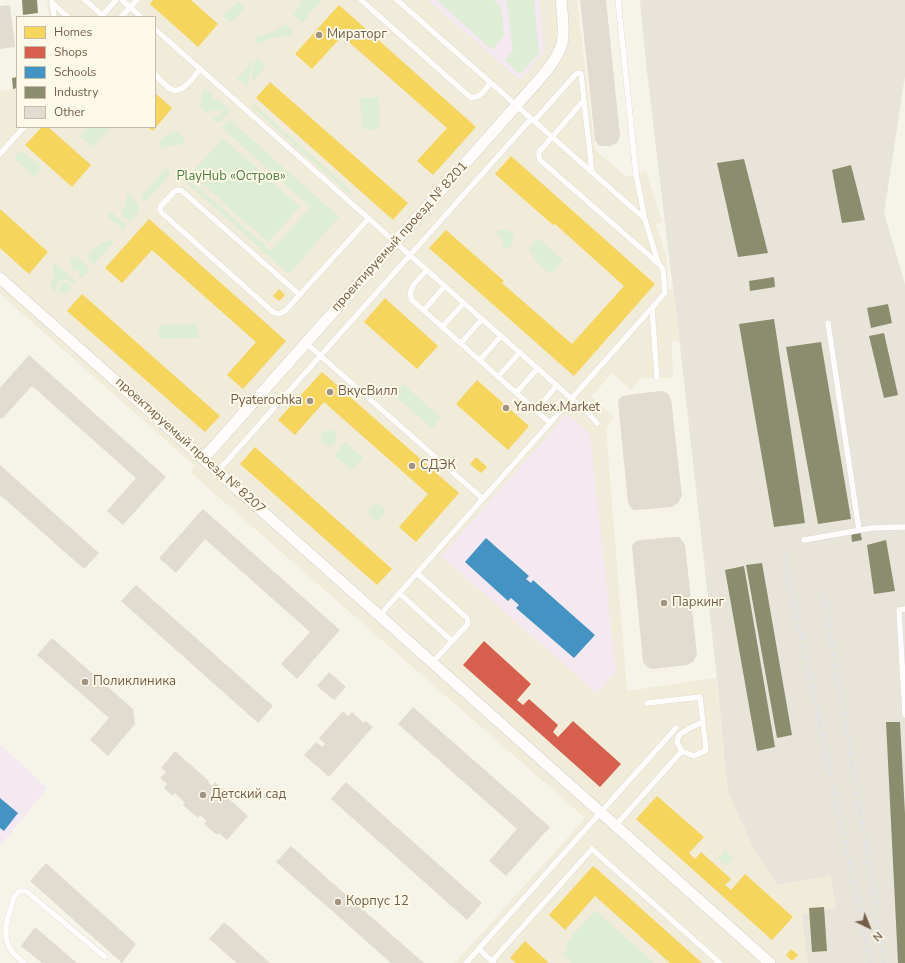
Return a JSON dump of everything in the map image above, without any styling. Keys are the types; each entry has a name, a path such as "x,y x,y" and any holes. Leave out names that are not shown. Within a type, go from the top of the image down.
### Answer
{"street":[{"name":"проектируемый проезд № 8201","path":"203,458 552,64 559,53 562,44 563,35 561,0"},
{"name":"проектируемый проезд № 8207","path":"0,278 770,963"}],"lane":[{"path":"85,0 101,16 116,0"},
{"path":"122,0 140,16"},
{"path":"122,16 137,0"},
{"path":"361,0 470,97 479,97 491,83"},
{"path":"397,0 645,220"},
{"path":"618,0 636,174 645,220 658,263"},
{"path":"52,2 54,16"},
{"path":"52,2 67,16"},
{"path":"156,30 572,398 595,419 597,423"},
{"path":"156,76 171,89 178,90 185,87 200,69"},
{"path":"218,471 410,255 533,120 576,74 579,73 582,76 592,172"},
{"path":"380,615 665,292 663,270 658,263 538,157 539,152 584,100"},
{"path":"0,154 23,128"},
{"path":"300,295 182,191 174,191 161,206 160,210 162,213 273,312 279,314 285,311 300,295 369,218"},
{"path":"427,270 413,286 410,292 412,300 550,423"},
{"path":"424,310 445,286"},
{"path":"442,327 464,303"},
{"path":"652,308 657,378"},
{"path":"461,343 482,319"},
{"path":"828,323 859,530"},
{"path":"480,360 502,336"},
{"path":"306,343 483,499"},
{"path":"498,376 520,352"},
{"path":"516,392 538,368"},
{"path":"536,410 557,386"},
{"path":"804,540 872,528 905,526"},
{"path":"417,573 467,618 468,622 467,625 433,662"},
{"path":"399,593 452,640"},
{"path":"905,609 899,610 905,715"},
{"path":"647,703 700,697 703,722 706,750 694,756 682,751 677,742 679,735 703,722"},
{"path":"466,963 676,728"},
{"path":"616,825 682,751"},
{"path":"479,949 493,962 592,849 720,963"},
{"path":"24,963 14,954 9,947 6,938 6,925 14,897 19,891 26,891 105,957"}],"shaded area":[{"path":"47,0 577,0 595,150 627,177 646,171 662,222 656,224 666,256 668,289 673,289 680,341 672,341 673,378 642,378 631,390 612,373 591,397 614,417 606,428 627,691 716,678 729,795 753,847 777,885 830,876 836,908 802,915 808,963 455,963 585,818 190,472 195,466 0,294 0,91 16,88 16,128 156,128 156,16 49,16"},
{"path":"428,0 539,0 544,52 520,80"},
{"path":"640,0 905,0 905,76 884,213 905,284 905,963 808,963 802,915 836,908 830,876 777,885 753,847 729,795 677,318 646,63"},
{"path":"567,414 590,434 616,672 597,693 441,556"},
{"path":"0,744 47,788 0,846"}],"green space":[{"path":"301,0 322,0 302,23 293,15"},
{"path":"437,0 493,0 501,7 504,36 492,50"},
{"path":"507,0 534,0 539,53 520,74 505,60 513,51"},
{"path":"238,1 245,8 231,23 223,16 227,10 229,11"},
{"path":"286,24 294,32 290,36 274,38 260,44 253,38 262,36"},
{"path":"256,57 249,76 249,82 246,86 237,79"},
{"path":"258,58 266,66 252,82 252,68"},
{"path":"206,89 214,95 211,98 215,102 218,99 231,111 219,123 213,118 216,115 218,117 223,112 219,108 215,112 211,108 206,113 200,107 202,92"},
{"path":"379,97 380,129 362,129 360,98"},
{"path":"254,104 352,192 350,195 252,107"},
{"path":"230,120 339,217 289,274 179,176 182,173 271,251 311,207 222,128"},
{"path":"87,128 110,128 93,147 80,136"},
{"path":"176,131 186,139 181,145 164,148 158,143 166,135"},
{"name":"PlayHub «Остров»","path":"223,138 300,207 268,242 191,174"},
{"path":"21,150 42,168 34,176 14,158"},
{"path":"166,168 171,173 146,202 142,199 142,195"},
{"path":"127,193 136,201 140,211 130,222 121,214 126,204"},
{"path":"111,212 127,225 123,229 108,216"},
{"path":"503,229 511,232 514,239 512,245 506,249 503,248 503,244 496,233"},
{"path":"538,238 563,260 551,274 538,263 529,248"},
{"path":"107,241 115,241 94,264 87,258 95,247"},
{"path":"75,255 90,269 82,278 78,275 80,272 76,270 74,272 70,268 73,265 69,262"},
{"path":"55,263 77,283 73,284 64,280 60,281 56,287 59,295 64,298 63,299 50,287 54,275 53,265"},
{"path":"65,282 69,284 71,288 69,292 65,294 61,292 59,288 61,284"},
{"path":"197,324 198,338 159,339 159,325"},
{"path":"403,384 441,418 432,428 394,395"},
{"path":"329,430 335,432 337,438 335,444 329,446 323,444 321,438 323,432"},
{"path":"345,442 363,458 352,470 334,455"},
{"path":"377,504 383,506 385,512 383,518 377,520 371,518 369,512 371,506"},
{"path":"725,851 733,858 726,866 718,859"},
{"path":"595,910 654,963 572,963 562,954 568,947 565,944"}],"building: Homes":[{"path":"153,0 191,0 218,24 198,47 150,4"},
{"path":"339,5 476,127 433,175 417,161 447,128 342,36 312,69 295,54"},
{"path":"270,82 408,203 393,220 256,98"},
{"path":"156,94 172,108 156,127"},
{"path":"41,128 49,128 91,165 72,187 25,145"},
{"path":"511,156 655,284 574,376 429,248 446,230 504,281 502,283 572,344 624,286 555,224 553,225 495,174"},
{"path":"0,209 48,252 29,274 0,248"},
{"path":"149,219 286,341 243,389 227,375 256,342 152,250 122,283 105,268"},
{"path":"279,289 285,295 279,301 273,296"},
{"path":"82,294 220,416 205,432 67,311"},
{"path":"385,298 438,346 417,369 364,322"},
{"path":"322,372 459,493 416,542 399,527 428,494 324,402 295,435 278,420"},
{"path":"477,380 529,426 508,450 456,404"},
{"path":"255,447 392,569 377,585 240,464"},
{"path":"476,457 487,467 481,473 470,464"},
{"path":"657,796 704,837 689,853 695,859 701,852 731,879 725,885 731,890 745,874 793,917 772,940 636,819"},
{"path":"593,866 702,963 670,963 595,896 565,930 549,915"},
{"path":"525,941 549,963 516,963 510,958"},
{"path":"791,949 798,955 792,961 786,955"}],"building: Shops":[{"path":"484,641 531,684 517,700 523,705 529,699 558,725 553,732 558,737 573,721 621,764 600,787 463,665"}],"building: Schools":[{"path":"486,538 529,576 526,579 531,583 533,580 595,635 574,658 516,608 519,605 511,598 508,601 465,562"},
{"path":"0,798 18,813 4,831 0,828"}],"building: Industry":[{"path":"22,0 37,0 38,13 23,15"},
{"path":"16,77 16,88 13,89 12,78"},
{"path":"744,159 768,253 738,257 717,163"},
{"path":"851,165 865,220 842,223 832,170"},
{"path":"774,277 775,287 750,291 749,281"},
{"path":"888,304 892,323 871,328 867,308"},
{"path":"774,319 805,523 774,527 739,324"},
{"path":"884,333 898,395 884,398 869,336"},
{"path":"821,342 851,519 818,524 786,347"},
{"path":"860,531 862,540 852,542 851,532"},
{"path":"886,540 895,591 874,594 867,545"},
{"path":"762,563 792,735 777,738 746,565"},
{"path":"744,566 775,747 757,751 725,570"},
{"path":"886,722 900,722 905,814 905,963 898,963"},
{"path":"824,907 827,951 812,952 809,908"}],"building: Other":[{"path":"580,0 606,0 620,136 617,143 610,146 598,145 595,140"},
{"path":"10,5 15,47 0,49 0,6"},
{"path":"29,355 166,477 123,525 107,511 136,478 32,386 2,419 0,418 0,388"},
{"path":"661,391 668,394 671,399 682,496 678,503 672,507 634,510 628,503 618,402 623,396"},
{"path":"0,465 99,553 84,569 0,495"},
{"path":"203,509 340,630 297,679 281,664 310,632 205,539 176,573 159,558"},
{"name":"Паркинг","path":"679,537 685,545 697,655 693,662 687,665 653,669 647,667 643,662 632,547 636,541 640,540"},
{"path":"136,585 273,706 258,723 121,601"},
{"name":"Поликлиника","path":"52,638 133,709 135,724 108,756 90,740 109,718 37,655"},
{"path":"329,672 346,687 334,700 317,686"},
{"path":"413,707 550,827 506,876 489,861 517,829 398,724"},
{"name":"Детский сад","path":"343,711 348,716 352,712 364,723 366,721 373,727 329,777 304,755 316,742 322,747 325,744 319,738"},
{"name":"Детский сад","path":"175,751 209,781 208,782 212,786 215,782 231,796 229,799 248,816 227,840 219,833 217,835 204,824 207,821 200,815 198,818 183,805 185,803 175,793 173,796 164,788 167,784 160,778 166,772 161,768"},
{"path":"346,782 482,903 467,920 331,799"},
{"name":"Корпус 12","path":"291,846 424,963 391,963 276,862"},
{"path":"46,863 136,944 122,963 30,881"},
{"path":"224,922 270,963 237,963 209,939"},
{"path":"35,927 77,963 42,963 21,946"}],"railway":[{"path":"784,556 871,963"},
{"path":"823,593 874,892 884,963"}],"place":[{"name":"Мираторг","path":"319,35"},
{"name":"ВкусВилл","path":"330,392"},
{"name":"Pyaterochka","path":"310,401"},
{"name":"Yandex.Market","path":"506,408"},
{"name":"СДЭК","path":"412,466"},
{"name":"Паркинг","path":"664,603"},
{"name":"Поликлиника","path":"85,682"},
{"name":"Детский сад","path":"203,795"},
{"name":"Корпус 12","path":"338,902"}]}
